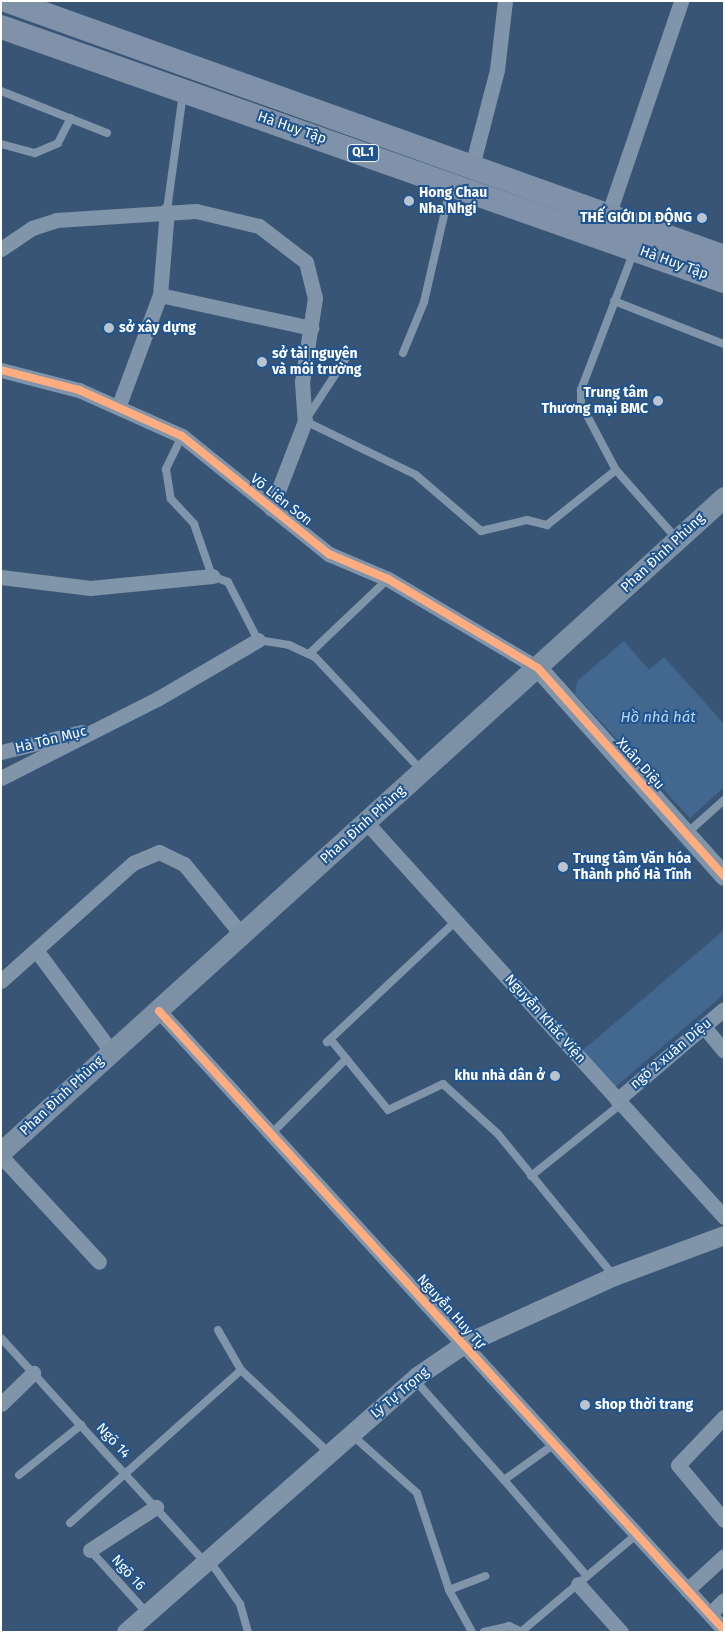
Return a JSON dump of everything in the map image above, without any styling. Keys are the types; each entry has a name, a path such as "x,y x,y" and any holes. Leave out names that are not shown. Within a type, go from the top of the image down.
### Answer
{"main road":[{"name":"Hà Huy Tập","path":"10,2 724,257"},
{"name":"Hà Huy Tập","path":"1,27 724,281"},
{"name":"Phan Đình Phùng","path":"2,1151 538,668 724,497"}],"street":[{"path":"472,166 497,70 505,1"},
{"path":"608,216 681,1"},
{"path":"1,249 32,228 56,220 167,210 233,216 259,226 286,244 306,262 312,279 315,298 302,382 304,421 271,509"},
{"path":"119,405 160,294 167,210"},
{"path":"160,294 310,328"},
{"name":"Võ Liên Sơn","path":"1,370 119,405 182,436 329,554 388,579 538,668"},
{"path":"1,578 90,588 212,576"},
{"path":"1,778 101,727 258,640"},
{"name":"Xuân Diệu","path":"538,668 724,876"},
{"name":"Hà Tôn Mục","path":"1,752 101,727"},
{"name":"Nguyễn Khắc Viện","path":"366,822 724,1217"},
{"path":"1,981 133,863 159,852 184,864 241,934"},
{"path":"36,950 111,1051"},
{"name":"ngõ 2 xuân Diệu","path":"619,1102 724,1009"},
{"name":"Nguyễn Huy Tự","path":"159,1011 464,1344 635,1536 711,1612 724,1630"},
{"path":"704,1027 724,1051"},
{"path":"2,1151 99,1262"},
{"name":"Lý Tự Trọng","path":"126,1632 414,1379 464,1344 614,1276 724,1235"},
{"path":"1,1404 33,1373"},
{"path":"724,1417 678,1465 724,1520"},
{"path":"90,1550 156,1507"},
{"path":"688,1590 724,1556"},
{"path":"583,1580 621,1632"},
{"path":"711,1612 724,1600"}],"lane":[{"path":"167,210 183,90"},
{"path":"1,91 107,132"},
{"path":"1,144 35,153 58,143 71,118"},
{"path":"403,354 424,302 451,184"},
{"path":"635,249 614,301 580,398 585,416 616,470 678,540"},
{"path":"614,301 724,344"},
{"path":"348,355 304,421 416,476 467,521 486,532 527,520 547,525 616,470"},
{"path":"182,436 166,469 171,499 194,524 212,576 228,582 258,640 289,645 309,654 423,771"},
{"path":"309,654 388,579"},
{"path":"686,834 724,800"},
{"path":"456,922 327,1042 331,1040 388,1110 443,1084 498,1134 614,1276"},
{"path":"272,1133 346,1059"},
{"path":"532,1176 619,1102"},
{"path":"218,1330 241,1370 329,1453"},
{"name":"Ngõ 14","path":"1,1338 207,1561 240,1604 248,1632"},
{"path":"70,1523 124,1472 241,1370"},
{"path":"414,1379 504,1480 583,1580"},
{"path":"19,1475 81,1425"},
{"path":"352,1435 416,1493 449,1590 472,1632"},
{"path":"504,1480 554,1445"},
{"path":"484,1632 509,1626 522,1631 635,1536"},
{"name":"Ngõ 16","path":"90,1550 147,1613"},
{"path":"449,1590 485,1576"}],"water":[{"name":"Hồ nhà hát","path":"624,641 649,670 664,657 724,724 724,787 690,818 575,694 577,681"},
{"path":"724,930 724,994 614,1088 582,1051"}],"cycle path":[{"path":"1,370 79,390 182,436 329,554 388,579 538,668 724,876"},
{"path":"159,1011 724,1630"}],"place":[{"name":"Hong Chau Nha Nhgi","path":"409,201"},
{"name":"THẾ GIỚI DI ĐỘNG","path":"702,218"},
{"name":"sở xây dựng","path":"109,328"},
{"name":"sở tài nguyên và môi trường","path":"262,362"},
{"name":"Trung tâm Thương mại BMC","path":"658,401"},
{"name":"Trung tâm Văn hóa Thành phố Hà Tĩnh","path":"563,867"},
{"name":"khu nhà dân ở","path":"555,1076"},
{"name":"shop thời trang","path":"585,1405"}]}
